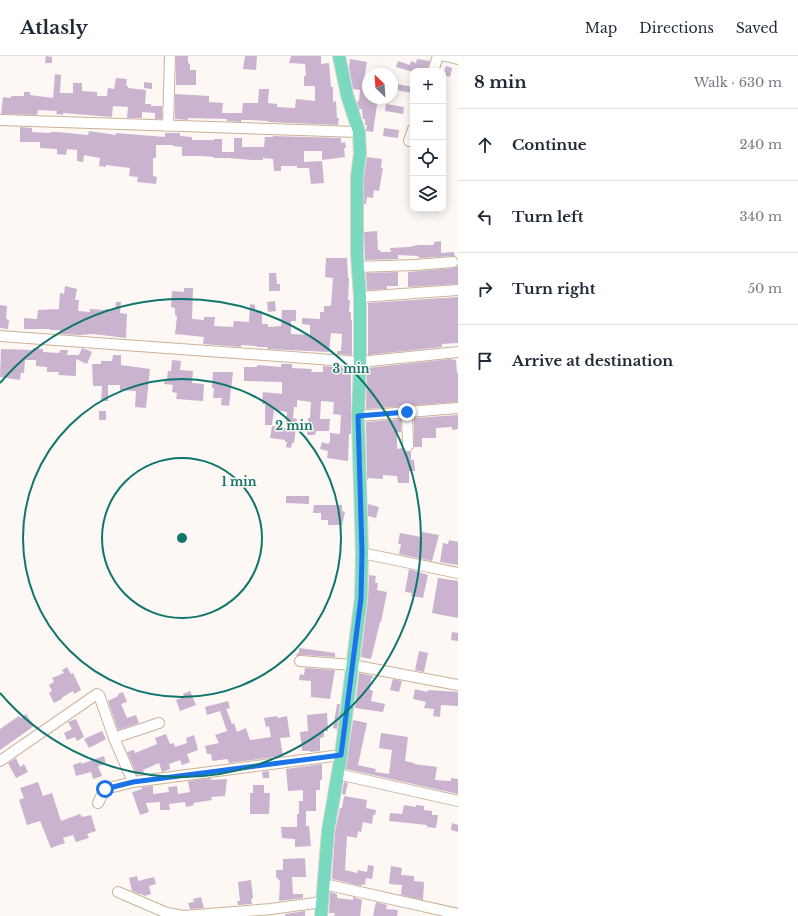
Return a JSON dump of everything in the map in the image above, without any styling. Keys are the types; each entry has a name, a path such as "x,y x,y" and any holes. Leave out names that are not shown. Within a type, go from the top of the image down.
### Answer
{"main road":[{"path":"321,916 328,831 341,755 361,598 362,553 358,416 360,297 356,185 360,154 359,132 347,95 339,56"}],"street":[{"path":"168,126 170,56"},
{"path":"434,68 438,56"},
{"path":"445,56 458,60"},
{"path":"1,120 359,132"},
{"path":"358,267 452,262"},
{"path":"360,297 458,290"},
{"path":"0,336 360,362 458,352"},
{"path":"358,416 458,408"},
{"path":"407,412 408,446"},
{"path":"362,553 458,574"},
{"path":"300,661 352,665 458,685"},
{"path":"0,761 97,694 99,695 114,738 133,782"},
{"path":"114,738 159,724"},
{"path":"98,803 105,789 133,782 341,755"},
{"path":"338,774 458,801"},
{"path":"324,884 458,914"},
{"path":"118,892 167,913 183,916 271,909 322,902"}],"building":[{"path":"46,56 52,57 52,63 45,63"},
{"path":"176,56 188,56 190,70 196,70 196,85 176,85"},
{"path":"245,56 257,56 256,70 243,69"},
{"path":"291,56 321,56 321,64 329,63 331,87 333,87 333,102 336,101 337,118 339,118 338,125 249,120 241,120 241,122 227,121 227,119 175,119 175,94 209,96 209,102 223,103 222,113 242,113 243,103 258,103 259,89 269,89 268,103 277,104 277,107 295,108 296,99 315,101 315,86 304,86 304,76 306,76 305,64 289,63"},
{"path":"350,59 367,62 366,68 362,68 362,104 377,104 373,132 366,131 367,125 365,125 365,119 363,119 362,109 359,109 357,103 358,100 359,101 360,90 353,89 349,67"},
{"path":"417,59 430,61 428,68 410,68 410,71 396,67 398,61 410,65 411,61 416,63"},
{"path":"446,66 452,68 450,77 446,76"},
{"path":"55,74 61,75 60,93 73,93 73,83 82,83 82,91 97,92 97,96 107,96 108,88 114,89 116,78 127,79 126,86 128,86 128,88 146,90 145,104 151,104 151,106 162,106 162,119 155,119 155,113 142,112 142,118 127,118 128,107 113,106 112,117 63,113 63,115 56,114 57,111 38,110 37,115 1,114 3,97 11,98 11,96 24,96 24,92 30,92 30,95 53,98"},
{"path":"144,82 152,83 152,89 144,88"},
{"path":"398,84 410,86 410,93 398,90"},
{"path":"386,104 404,107 403,114 385,111"},
{"path":"20,127 32,128 32,132 58,132 88,135 89,131 116,135 116,133 165,137 165,133 180,133 180,136 192,137 192,140 222,139 222,152 234,152 234,138 242,138 242,147 264,147 265,137 273,136 341,138 341,143 345,142 346,148 344,148 345,157 322,160 322,151 304,151 304,162 322,161 324,183 311,184 309,168 281,166 281,171 274,171 273,159 263,158 263,160 251,160 182,156 182,147 173,145 156,145 156,158 153,158 153,176 157,177 156,184 137,182 138,177 129,176 130,168 106,165 106,167 99,166 100,158 84,155 83,162 77,161 77,150 67,149 66,155 57,154 57,149 40,148 40,142 20,142"},
{"path":"384,128 399,130 398,138 383,136"},
{"path":"367,157 382,159 381,168 383,168 379,191 374,190 373,198 367,197 366,204 364,204 364,177"},
{"path":"377,231 378,250 381,252 391,252 390,248 434,245 434,242 441,241 441,253 454,252 455,256 419,258 418,256 398,255 398,259 365,260 364,232"},
{"path":"326,258 347,258 349,278 348,300 350,300 349,312 351,312 352,320 352,355 337,354 337,351 341,351 342,334 331,333 329,352 267,349 268,347 257,346 241,345 241,347 203,344 204,337 175,334 177,316 175,315 175,308 171,307 172,291 184,292 184,288 193,288 192,319 204,320 204,317 215,317 214,326 233,327 234,321 249,322 250,304 255,305 255,310 262,311 262,324 268,324 268,327 281,326 282,310 296,310 296,321 291,321 291,334 310,335 310,325 302,324 302,318 320,319 320,312 324,312 324,306 331,306 333,278 325,277"},
{"path":"458,266 458,284 408,287 408,272 454,268"},
{"path":"398,272 398,286 387,286 387,289 367,290 366,273"},
{"path":"269,273 276,273 277,284 280,284 280,291 269,291"},
{"path":"65,286 77,289 75,300 79,300 78,311 90,312 90,309 115,310 116,302 121,302 120,313 127,314 126,338 93,334 60,334 60,330 50,329 24,329 24,318 37,319 38,310 59,309 60,293 64,294"},
{"path":"458,297 458,343 442,344 442,347 368,355 368,303"},
{"path":"275,301 276,311 268,312 267,302"},
{"path":"0,305 7,306 6,319 9,320 8,329 0,328"},
{"path":"33,348 43,349 43,352 59,353 60,350 68,350 67,355 79,355 82,348 92,352 87,364 76,359 76,376 58,375 59,372 47,372 47,367 36,366 36,360 25,360 24,373 21,373 20,380 0,377 1,349 33,350"},
{"path":"113,355 121,355 121,365 150,369 146,408 135,407 136,391 120,390 120,385 108,385 108,401 101,401 102,386 93,386 92,364 101,364 101,361 112,361"},
{"path":"450,359 456,360 458,373 458,402 366,409 367,368"},
{"path":"172,360 181,361 180,370 193,371 192,383 204,384 203,401 176,399 177,393 172,392 173,385 164,384 165,379 167,379 168,371 171,371"},
{"path":"281,364 292,364 292,368 312,369 311,372 323,372 323,366 351,368 351,434 349,434 348,461 327,458 328,451 320,449 322,442 328,444 330,442 330,433 340,434 341,415 333,414 334,402 321,401 320,419 330,419 329,431 316,431 315,435 307,435 311,402 297,400 297,407 294,407 293,418 297,419 294,443 292,443 291,448 286,447 287,442 285,442 285,440 270,438 272,426 286,428 287,412 274,410 272,425 265,425 265,404 262,404 263,392 282,394 282,382 244,381 244,367 257,367 257,365 281,367"},
{"path":"213,372 233,372 229,406 221,405 222,398 213,398"},
{"path":"99,411 106,411 106,420 99,420"},
{"path":"458,415 458,429 452,430 452,427 436,428 436,438 422,438 422,447 414,447 414,418"},
{"path":"401,419 401,432 397,432 397,449 402,448 405,452 411,452 411,460 414,460 415,471 409,471 409,483 398,483 397,476 383,475 383,479 368,478 367,481 366,422"},
{"path":"286,496 309,496 309,504 286,503"},
{"path":"368,504 379,507 376,518 368,516"},
{"path":"314,505 342,505 342,511 345,512 342,525 328,525 328,520 321,520 321,513 313,513"},
{"path":"422,532 439,535 432,561 399,554 401,544 398,544 400,533 421,537"},
{"path":"449,540 458,542 458,565 440,562 443,543 448,544"},
{"path":"409,569 428,575 423,598 411,596 412,593 405,592"},
{"path":"369,575 376,576 375,583 378,583 377,590 387,592 371,659 361,657 368,599"},
{"path":"438,578 458,581 458,618 432,613"},
{"path":"452,632 458,633 458,641 451,640"},
{"path":"299,648 335,653 335,657 296,656 297,653 299,653"},
{"path":"419,651 428,653 424,672 415,670"},
{"path":"67,667 71,674 73,673 81,690 74,694 73,691 54,703 49,693 52,691 49,685 54,682 52,678 64,673 62,670"},
{"path":"305,668 335,670 330,699 311,697 311,681 299,680 300,674 304,675"},
{"path":"359,673 373,676 373,679 371,678 370,690 373,691 371,701 385,704 383,712 355,708"},
{"path":"393,679 402,681 399,692 390,690"},
{"path":"415,689 427,692 428,690 458,692 458,706 441,705 440,717 433,716 434,709 424,708 426,702 413,699"},
{"path":"190,691 196,705 180,711 176,700 184,697 183,694"},
{"path":"123,692 127,702 121,704 127,718 136,715 139,723 118,730 108,701"},
{"path":"228,701 230,708 226,709 232,724 234,723 237,732 246,728 250,740 271,737 269,726 266,727 264,718 277,716 278,718 287,716 290,737 280,738 283,756 229,763 228,759 212,761 211,754 207,754 205,746 219,743 215,735 227,731 220,711 207,715 205,707"},
{"path":"337,704 340,704 337,729 333,728"},
{"path":"327,713 328,731 324,731 324,737 320,738 320,751 302,751 300,732 308,731 307,715"},
{"path":"26,714 34,726 0,750 0,729 19,716 21,718"},
{"path":"76,719 84,737 77,741 75,737 67,740 64,733 72,729 68,722"},
{"path":"353,720 367,723 358,765 376,769 375,772 389,774 392,750 379,748 381,733 408,737 405,761 414,764 437,767 435,780 451,781 451,778 458,779 458,794 346,769"},
{"path":"102,731 106,739 89,748 84,739"},
{"path":"166,734 170,744 174,743 175,747 187,743 186,738 194,735 198,750 187,754 190,762 182,765 180,760 169,764 170,769 162,772 159,763 143,770 144,772 137,775 127,752 134,750 135,753 157,744 155,738"},
{"path":"104,756 106,764 98,766 102,776 93,779 91,772 76,776 73,765 81,762 81,764"},
{"path":"16,758 20,767 24,764 28,772 16,778 8,763"},
{"path":"322,764 322,780 320,780 320,790 316,790 316,811 306,811 306,826 309,826 311,846 295,847 295,839 282,838 281,827 297,827 299,801 303,801 303,790 288,791 286,769"},
{"path":"269,771 269,778 263,778 262,772"},
{"path":"211,778 211,780 227,779 225,796 211,797 212,800 193,803 194,805 186,807 185,802 169,804 170,810 160,810 160,802 146,803 149,812 140,815 132,792 142,789 142,787 153,786 153,794 169,792 168,787 177,786 178,794 190,792 188,781"},
{"path":"38,782 43,796 52,793 61,821 80,814 82,817 91,815 96,831 87,834 89,838 76,842 73,835 63,838 65,843 51,848 40,821 27,825 19,800 24,798 20,788"},
{"path":"344,782 348,783 345,795 342,794"},
{"path":"253,785 264,785 264,793 270,793 269,814 250,814 250,793 253,793"},
{"path":"344,796 367,800 366,808 376,810 375,815 373,815 372,824 363,822 361,832 358,831 357,838 347,836 345,870 357,873 358,870 367,872 368,865 374,866 372,879 366,878 365,885 362,884 361,886 332,879 335,832"},
{"path":"404,805 416,807 416,805 424,806 424,810 432,811 432,815 438,815 436,828 427,827 427,825 389,821 390,813 402,814"},
{"path":"452,823 458,825 458,832 451,830"},
{"path":"305,858 306,877 292,877 293,894 303,894 303,898 279,901 280,881 276,877 276,870 283,870 283,859"},
{"path":"391,866 402,868 401,875 414,876 414,881 424,882 423,900 401,895 402,885 389,884"},
{"path":"137,876 138,881 154,877 156,884 149,886 151,894 144,896 132,891 129,878"},
{"path":"251,880 253,898 251,899 252,904 238,905 237,901 240,901 238,882"},
{"path":"330,892 337,894 337,898 353,900 353,897 362,900 360,916 334,916 335,913 329,913"},
{"path":"201,897 204,908 190,909 188,903 194,902 193,899"},
{"path":"376,902 387,905 386,909 398,910 397,916 373,916"},
{"path":"305,911 305,916 285,916 285,914"}],"route":[{"path":"105,789 133,782 341,755 361,598 362,553 358,416 407,412"}]}
